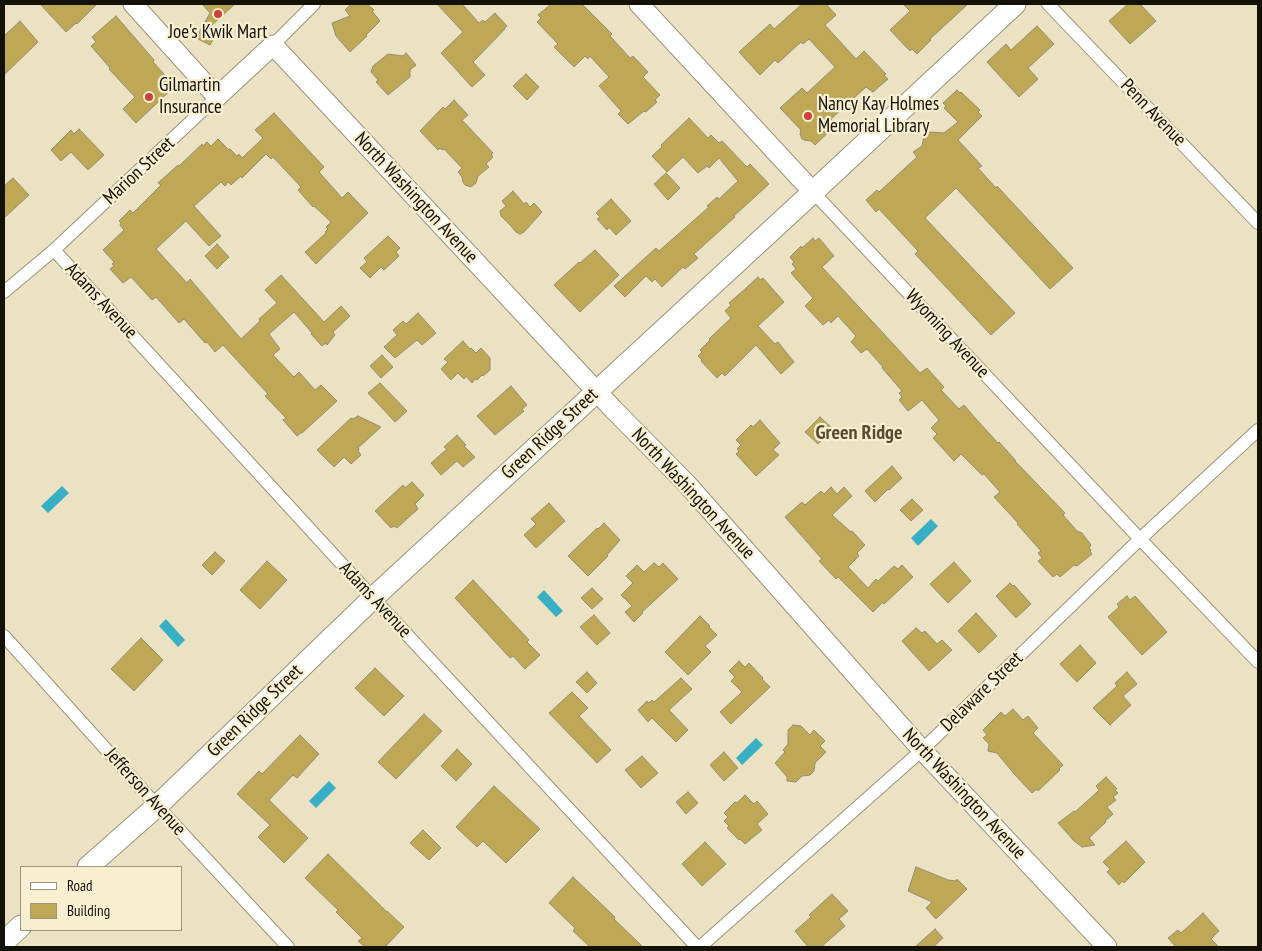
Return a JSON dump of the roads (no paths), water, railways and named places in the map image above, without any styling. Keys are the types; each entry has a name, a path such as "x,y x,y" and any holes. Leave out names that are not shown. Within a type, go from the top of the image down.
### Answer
{"main road":[{"name":"Green Ridge Street","path":"89,866 157,806 373,598 1015,4"},
{"path":"4,942 20,927"}],"street":[{"path":"134,4 217,97"},
{"name":"Marion Street","path":"4,292 54,250 273,45 314,4"},
{"name":"Wyoming Avenue","path":"639,4 813,192 1258,662"},
{"name":"Penn Avenue","path":"1048,4 1258,223"},
{"name":"North Washington Avenue","path":"273,45 613,409 693,490 922,750 1107,947"},
{"name":"Adams Avenue","path":"54,250 373,598 698,947"},
{"name":"Delaware Street","path":"698,947 922,750 1140,539 1258,430"},
{"name":"Jefferson Avenue","path":"4,636 157,806 288,947"}],"water":[{"path":"62,486 69,493 48,513 41,506"},
{"path":"931,519 938,526 918,546 911,538"},
{"path":"544,590 563,611 556,617 537,597"},
{"path":"166,619 185,640 178,647 159,626"},
{"path":"756,738 763,745 742,765 736,758"},
{"path":"329,781 336,788 316,808 309,801"}],"place":[{"name":"Joe's Kwik Mart","path":"218,14"},
{"name":"Gilmartin Insurance","path":"149,97"},
{"name":"Nancy Kay Holmes Memorial Library","path":"808,116"}],"district":[{"name":"Green Ridge","path":"859,433"}]}
